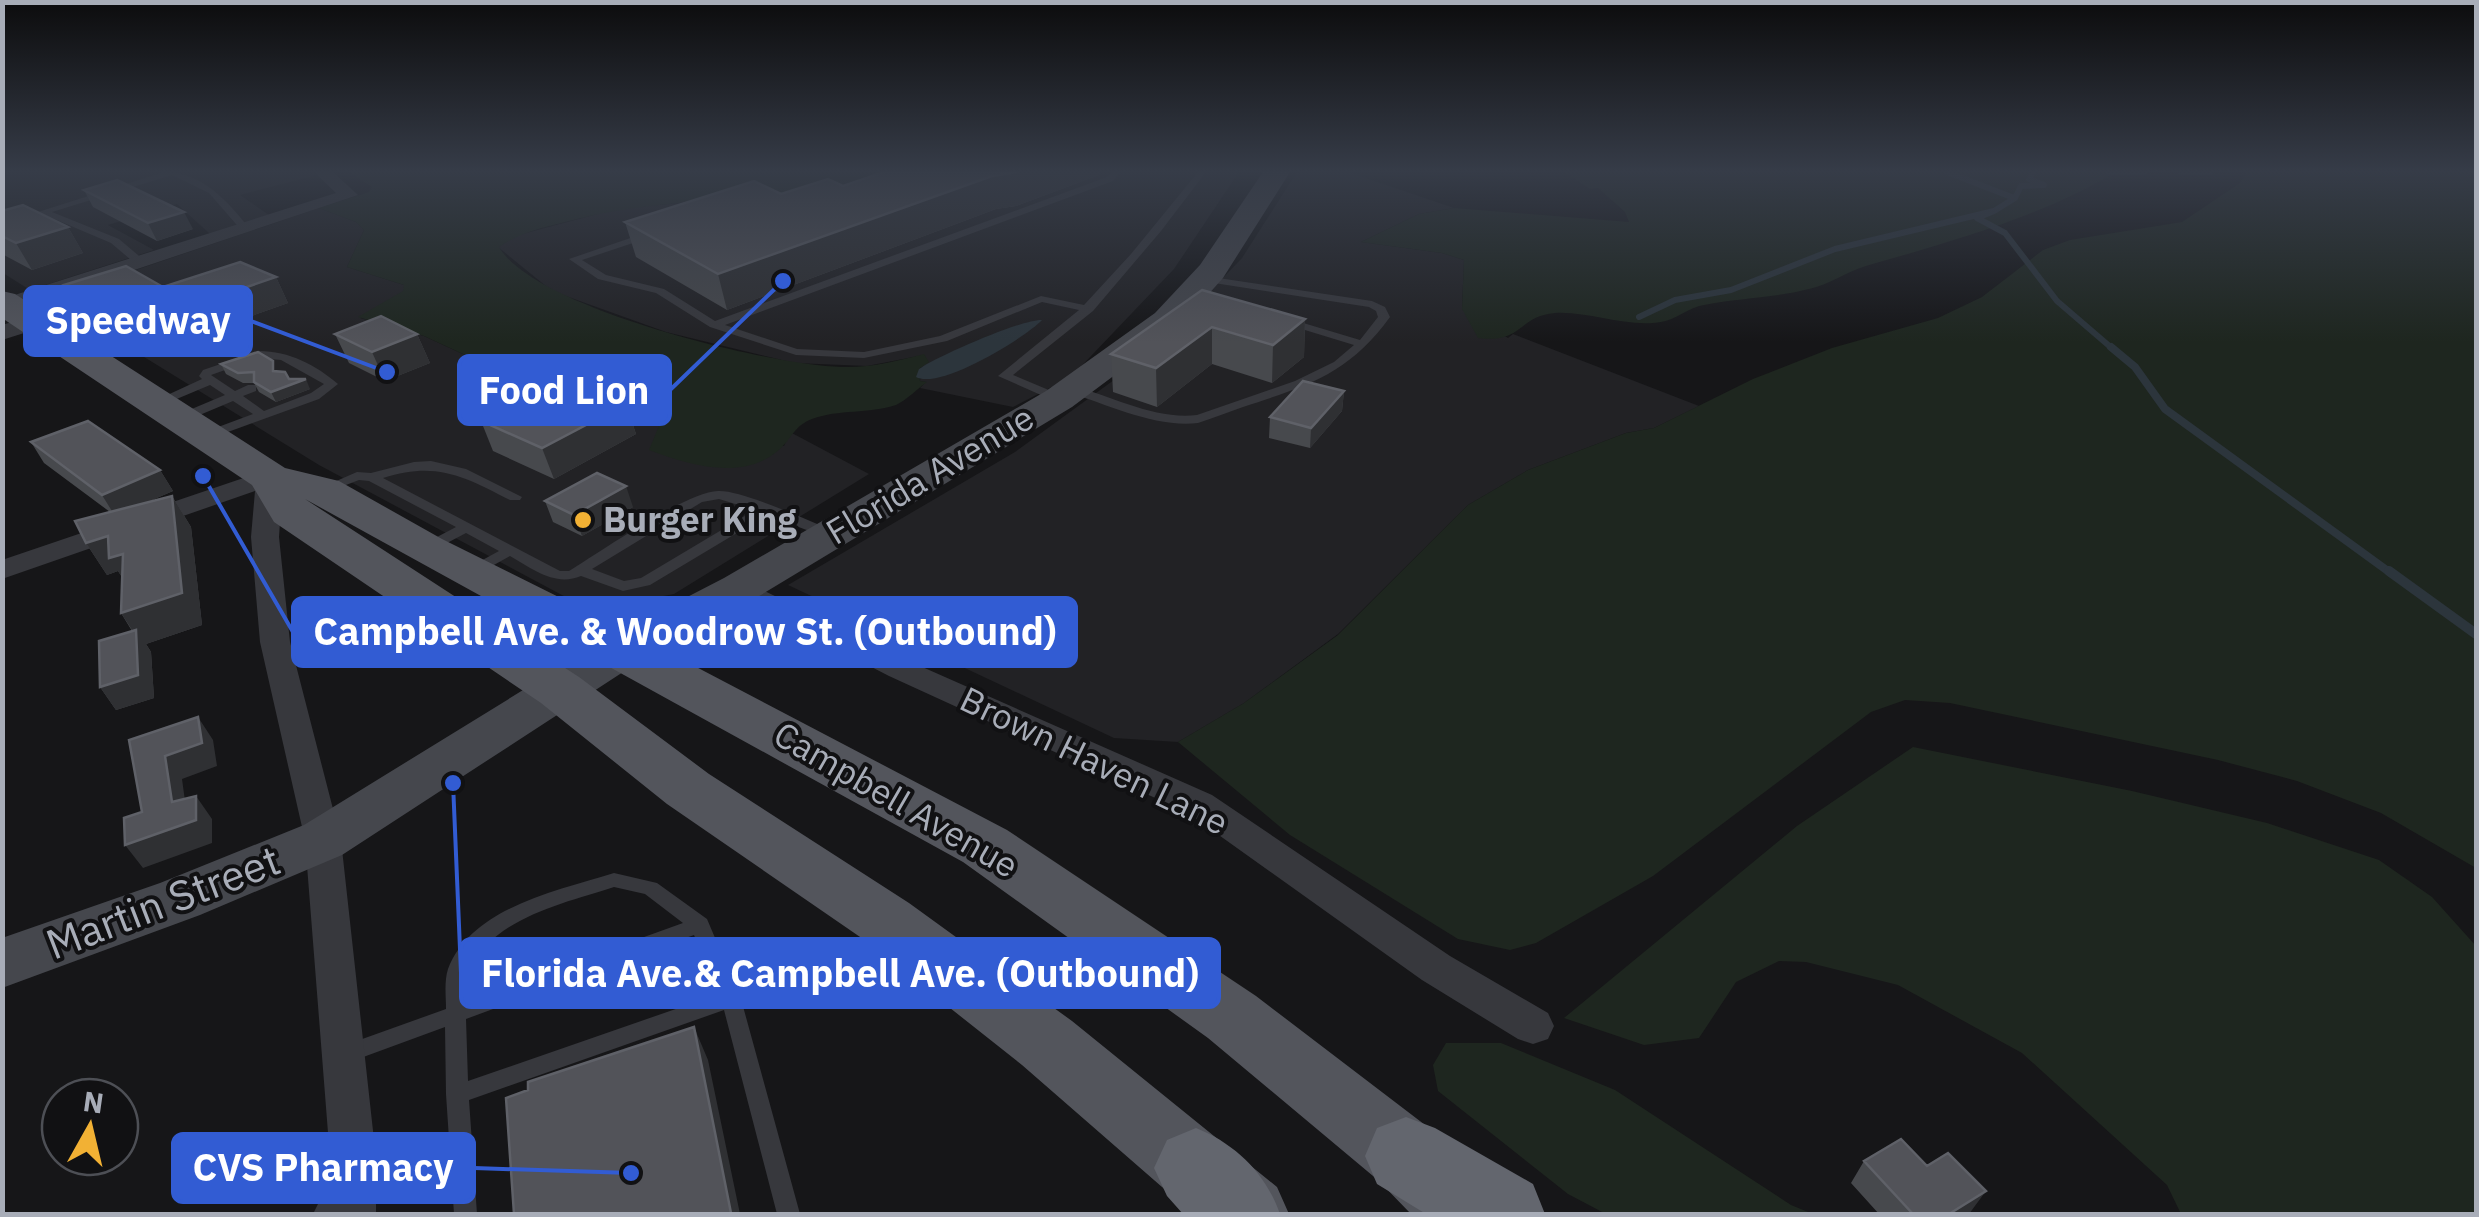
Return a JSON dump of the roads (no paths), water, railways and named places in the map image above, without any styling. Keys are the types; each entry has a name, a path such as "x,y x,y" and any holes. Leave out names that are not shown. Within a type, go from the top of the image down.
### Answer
{"highway":[{"path":"1406,1156 1503,1214"}],"main road":[{"name":"Florida Avenue","path":"323,840 623,650 740,588 1066,394 1168,320 1205,278 1238,229"},
{"name":"Campbell Avenue","path":"11,316 270,477 323,490 468,550 525,602 623,650 985,846 1232,1017 1406,1156 1464,1214"},
{"name":"Campbell Avenue","path":"270,477 290,512 560,690 688,789 886,921 1047,1043 1228,1199"},
{"name":"Martin Street","path":"2,963 180,899 323,840"}],"street":[{"path":"11,316 140,263 246,229"},
{"path":"2,570 270,477 265,537 274,642 323,840 353,1158 353,1214"},
{"name":"Brown Haven Lane","path":"740,588 900,669 1200,804 1436,968 1533,1026"}],"lane":[{"path":"85,229 115,241 140,263"},
{"path":"714,325 975,229"},
{"path":"1155,229 1089,310 1053,342 1004,376 1066,394 1192,420 1292,390 1323,375 1362,344 1384,317 1372,304 1205,278"},
{"path":"664,230 574,258 602,278 660,292 714,325 796,352 864,354 943,339 1041,298 1089,310"},
{"path":"1244,304 1257,286"},
{"path":"1268,316 1362,344"},
{"path":"181,419 262,414 315,396 332,384 288,356 250,354 207,372 205,376 262,414"},
{"path":"267,365 288,356"},
{"path":"292,378 311,370"},
{"path":"181,419 214,382 233,377"},
{"path":"181,419 258,392"},
{"path":"323,490 357,476 372,477 400,467 442,464 515,498"},
{"path":"372,477 468,550 558,576 576,572 623,586 645,582 765,510"},
{"path":"525,602 698,499 719,495 830,534"},
{"path":"466,1214 457,1094 457,972 479,938 524,910 582,887 614,880 650,888 700,926 731,998 788,1213"},
{"path":"343,1055 700,926"},
{"path":"457,1094 731,998"},
{"path":"324,1214 353,1158"}],"waterway":[{"path":"1639,317 1675,300 1731,290 1835,249 1920,229"},
{"path":"1997,229 2005,233 2057,301 2114,350"},
{"path":"2111,347 2135,367 2165,409 2392,574"},
{"path":"2389,571 2476,634"}],"place":[{"name":"Food Lion","path":"783,281"},
{"name":"Speedway","path":"387,372"},
{"name":"Campbell Ave. & Woodrow St. (Outbound)","path":"203,476"},
{"name":"Burger King","path":"583,520"},
{"name":"Florida Ave.& Campbell Ave. (Outbound)","path":"453,783"},
{"name":"CVS Pharmacy","path":"631,1173"}]}
